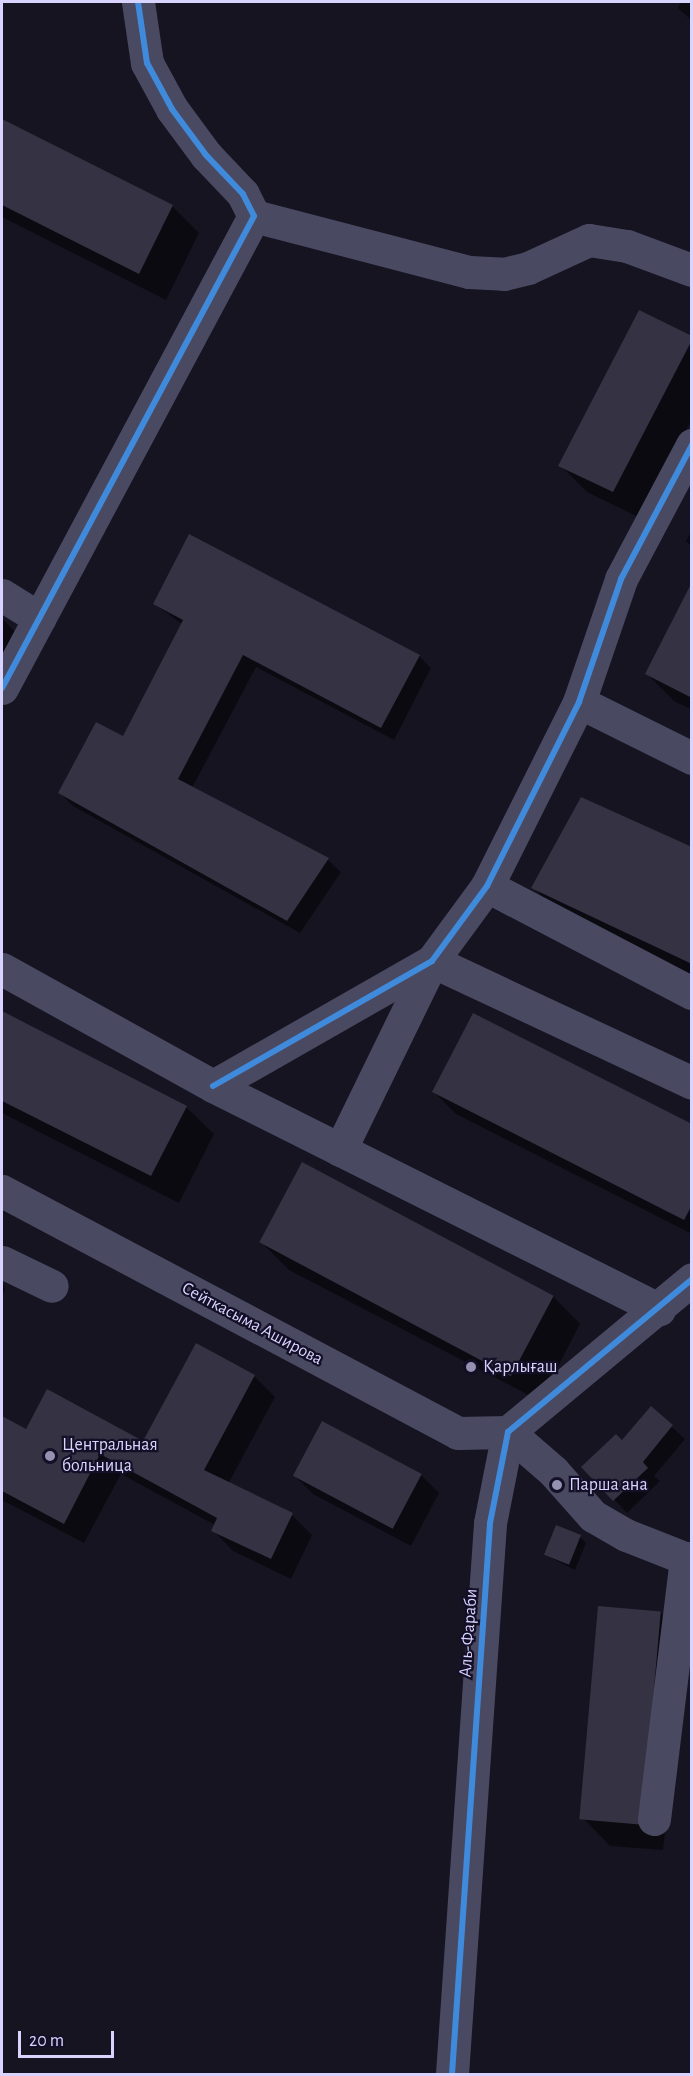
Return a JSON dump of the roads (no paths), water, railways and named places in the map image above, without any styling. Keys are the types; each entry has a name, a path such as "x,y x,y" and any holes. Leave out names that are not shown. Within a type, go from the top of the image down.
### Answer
{"street":[{"path":"138,2 147,63 172,109 206,155 243,194 254,216 469,272 504,274 528,268 589,240 627,246 692,270"},
{"path":"2,688 254,216"},
{"path":"340,1150 432,961 487,886 579,702 621,579 692,445"},
{"path":"2,595 39,618"},
{"path":"579,702 692,758"},
{"path":"487,886 692,993"},
{"path":"432,961 692,1083"},
{"path":"213,1086 432,961"},
{"path":"2,969 213,1086 659,1309"},
{"name":"Сейткасыма Аширова","path":"2,1191 458,1433 508,1432"},
{"path":"2,1262 52,1287"},
{"path":"654,1819 689,1560 626,1535 594,1516 508,1432 659,1309 692,1279"},
{"name":"Аль-Фараби","path":"452,2074 490,1523 508,1432"}],"place":[{"name":"Қарлығаш","path":"471,1367"},
{"name":"Центральная больница","path":"50,1456"},
{"name":"Парша ана","path":"557,1485"}]}
